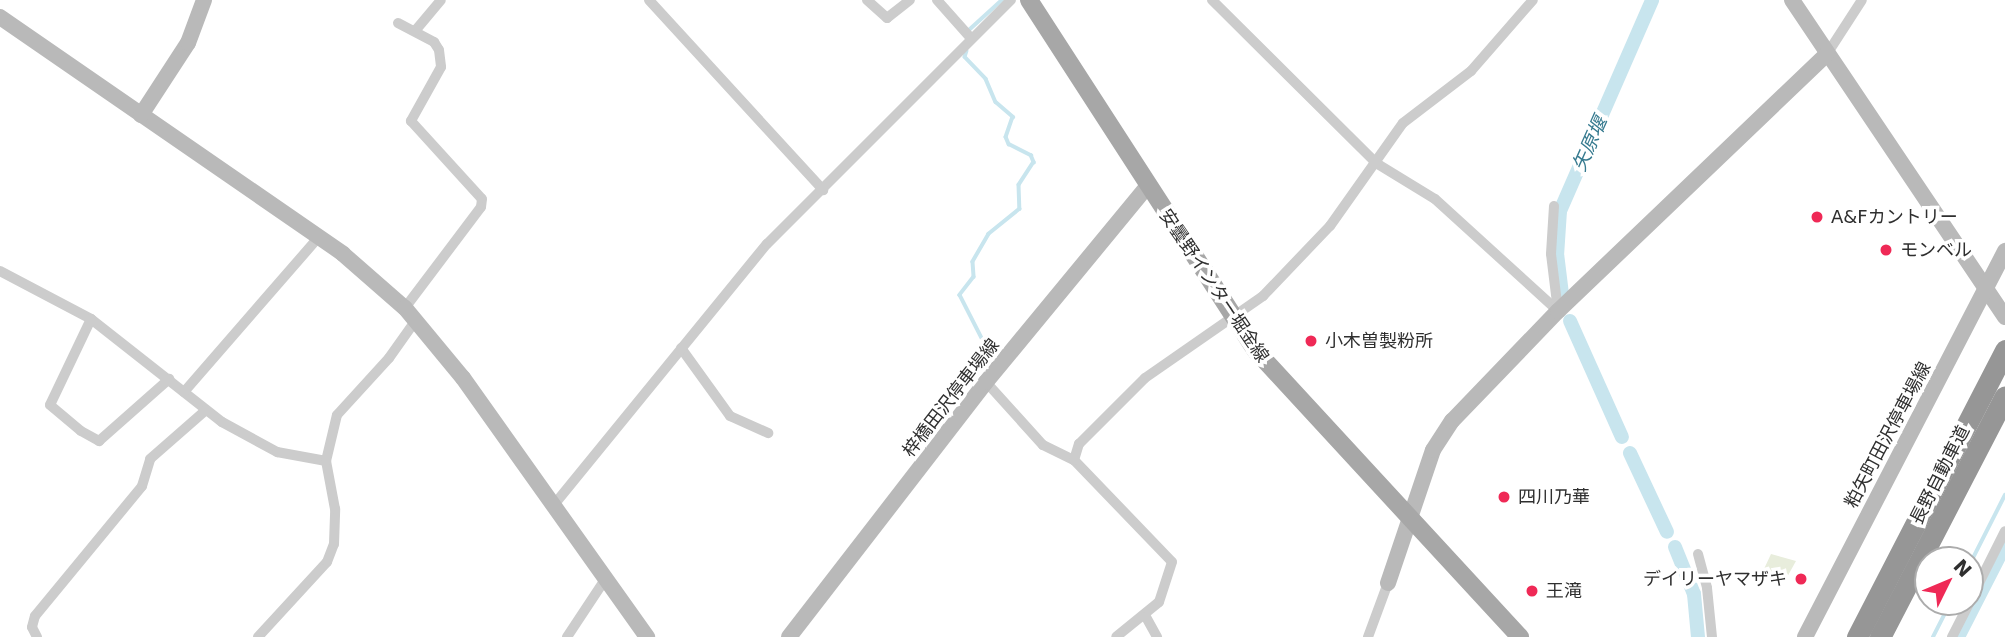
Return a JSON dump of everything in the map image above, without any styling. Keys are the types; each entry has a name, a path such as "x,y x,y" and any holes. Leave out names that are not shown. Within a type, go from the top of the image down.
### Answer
{"highway":[{"name":"長野自動車道","path":"1857,637 2005,350"},
{"name":"長野自動車道","path":"1880,637 2005,396"}],"main road":[{"name":"安曇野インター堀金線","path":"1030,0 1233,318 1306,410 1520,637"}],"street":[{"path":"141,115 188,43 204,0"},
{"path":"415,31 441,0"},
{"path":"649,0 822,190"},
{"path":"867,0 887,18 910,0"},
{"path":"937,0 969,36"},
{"path":"553,506 767,243 822,190 969,36 1011,0"},
{"path":"1212,0 1376,163 1435,199 1558,311"},
{"path":"1074,460 1079,444 1145,379 1263,296 1330,226 1403,123 1471,71 1533,0"},
{"path":"1791,0 2005,317"},
{"path":"1368,637 1433,450 1452,421 1558,311 1827,54 1862,0"},
{"path":"0,17 318,238 411,314 647,637"},
{"path":"258,637 327,562 334,544 335,509 326,461 337,415 389,358 411,314 481,207 482,199 411,121 441,67 435,42 398,23"},
{"name":"梓橋田沢停車場線","path":"789,637 986,382 1147,187"},
{"path":"1554,206 1551,254 1558,311"},
{"path":"184,393 318,238"},
{"name":"粕矢町田沢停車場線","path":"1805,637 2005,251"},
{"path":"1,274 91,319 206,410 277,452 326,461"},
{"path":"91,319 50,405 81,431 99,441 169,379"},
{"path":"681,348 730,416 768,433"},
{"path":"986,382 1044,446 1074,460 1172,562 1159,601 1146,617 1116,637"},
{"path":"37,637 32,627 35,616 142,486 150,459 206,410"},
{"path":"1984,574 2005,531"},
{"path":"1698,554 1712,637"},
{"path":"567,637 606,578"},
{"path":"1952,637 1963,616"},
{"path":"1146,617 1157,637"}],"green space":[{"path":"1771,554 1796,561 1786,579 1764,569"}],"waterway":[{"path":"969,30 1002,0"},
{"name":"矢原堰","path":"1562,294 1557,256 1560,211 1652,0"},
{"path":"967,51 965,57 986,79 996,102 1013,117 1006,137 1009,144 1031,155 1034,162 1019,185 1020,209 989,234 973,262 974,277 960,295 990,354"},
{"name":"矢原堰","path":"1570,321 1622,437"},
{"name":"矢原堰","path":"1630,453 1667,532"},
{"path":"1979,546 2005,495"},
{"path":"1958,637 2005,545"},
{"name":"矢原堰","path":"1675,547 1694,594 1698,637"},
{"path":"1933,637 1944,616"}],"place":[{"name":"A&Fカントリー","path":"1817,217"},
{"name":"モンベル","path":"1886,250"},
{"name":"小木曽製粉所","path":"1311,341"},
{"name":"四川乃華","path":"1504,497"},
{"name":"デイリーヤマザキ","path":"1801,579"},
{"name":"王滝","path":"1532,591"}]}
